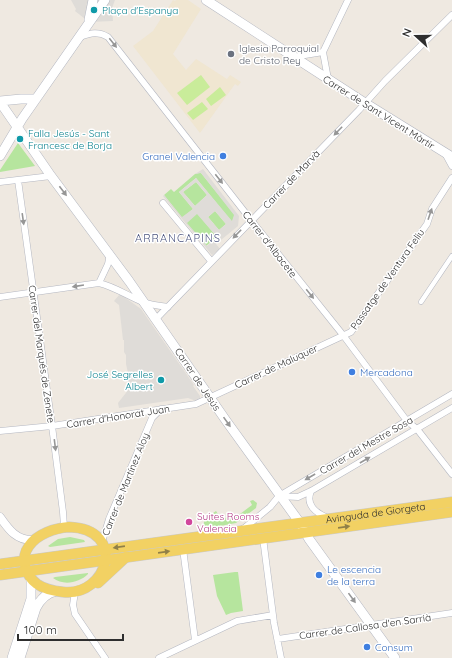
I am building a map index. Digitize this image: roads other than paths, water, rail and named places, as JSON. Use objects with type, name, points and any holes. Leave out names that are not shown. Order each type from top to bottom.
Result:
[{"type":"main road","points":[[89,22],[93,0]]},
{"type":"main road","points":[[0,156],[36,99],[105,0]]},
{"type":"main road","name":"Carrer de Sant Vicent Màrtir","points":[[206,0],[328,80],[449,156]]},
{"type":"main road","name":"Carrer de Jesús","points":[[0,101],[36,99]]},
{"type":"main road","name":"Carrer de Jesús","points":[[0,101],[51,176],[145,303],[395,658]]},
{"type":"main road","name":"Avinguda de Giorgeta","points":[[0,564],[103,546],[241,531],[452,502]]},
{"type":"main road","name":"Avinguda de Giorgeta","points":[[0,575],[29,575],[105,560],[452,512]]},
{"type":"main road","points":[[12,658],[31,599],[29,575],[24,560],[27,550],[34,540],[44,534],[64,527],[75,527],[95,534],[103,546],[105,560],[104,566],[97,578],[80,591]]},
{"type":"main road","points":[[29,575],[43,588],[56,591],[80,591],[101,580],[126,557]]},
{"type":"main road","points":[[20,658],[36,608],[48,594],[56,591]]},
{"type":"street","points":[[328,80],[323,52],[348,0]]},
{"type":"street","name":"Carrer de Marvà","points":[[156,319],[365,103],[384,81],[452,14]]},
{"type":"street","name":"Carrer d'Albacete","points":[[79,37],[94,32],[108,37],[343,336],[407,421],[417,429],[452,474]]},
{"type":"street","points":[[293,57],[323,52]]},
{"type":"street","points":[[449,156],[452,166]]},
{"type":"street","points":[[0,182],[51,176]]},
{"type":"street","name":"Passatge de Ventura Feliu","points":[[343,336],[351,332],[427,224],[432,209],[452,178]]},
{"type":"street","name":"Carrer del Marqués de Zenete","points":[[18,180],[52,426],[64,527]]},
{"type":"street","points":[[163,203],[211,261]]},
{"type":"street","points":[[99,283],[108,264],[110,254]]},
{"type":"street","points":[[421,302],[452,256]]},
{"type":"street","points":[[0,298],[99,283],[110,285],[145,303],[168,307]]},
{"type":"street","name":"Carrer de Maluquer","points":[[210,397],[343,336]]},
{"type":"street","name":"Carrer del Mestre Sosa","points":[[241,531],[270,507],[280,496],[452,394]]},
{"type":"street","name":"Carrer d'Honorat Juan","points":[[0,431],[52,426],[196,404],[210,397]]},
{"type":"street","name":"Carrer de Martínez Aloy","points":[[103,546],[109,519],[152,418],[163,408]]},
{"type":"street","name":"Carrer del Mestre Sosa","points":[[280,496],[298,497],[311,491],[452,408]]},
{"type":"street","points":[[311,491],[309,499],[314,511],[329,518]]},
{"type":"street","points":[[0,517],[14,535],[24,540],[34,540]]},
{"type":"street","points":[[263,538],[273,615],[281,658]]},
{"type":"street","points":[[183,549],[195,640]]},
{"type":"street","points":[[80,591],[73,605],[74,614],[105,658]]},
{"type":"street","name":"Carrer de Callosa d'en Sarrià","points":[[278,639],[371,625],[389,624],[452,613]]},
{"type":"street","points":[[159,658],[237,621],[273,615]]},
{"type":"place","name":"Plaça d'Espanya","points":[[94,10]]},
{"type":"place","name":"Iglesia Parroquial de Cristo Rey","points":[[231,54]]},
{"type":"place","name":"Falla Jesús - Sant Francesc de Borja","points":[[20,139]]},
{"type":"place","name":"Granel Valencia","points":[[223,156]]},
{"type":"place","name":"Mercadona","points":[[352,372]]},
{"type":"place","name":"José Segrelles Albert","points":[[161,380]]},
{"type":"place","name":"Suites Rooms Valencia","points":[[189,522]]},
{"type":"place","name":"Le escencia de la terra","points":[[319,575]]},
{"type":"place","name":"Consum","points":[[367,647]]},
{"type":"district","name":"ARRANCAPINS","points":[[178,238]]}]
